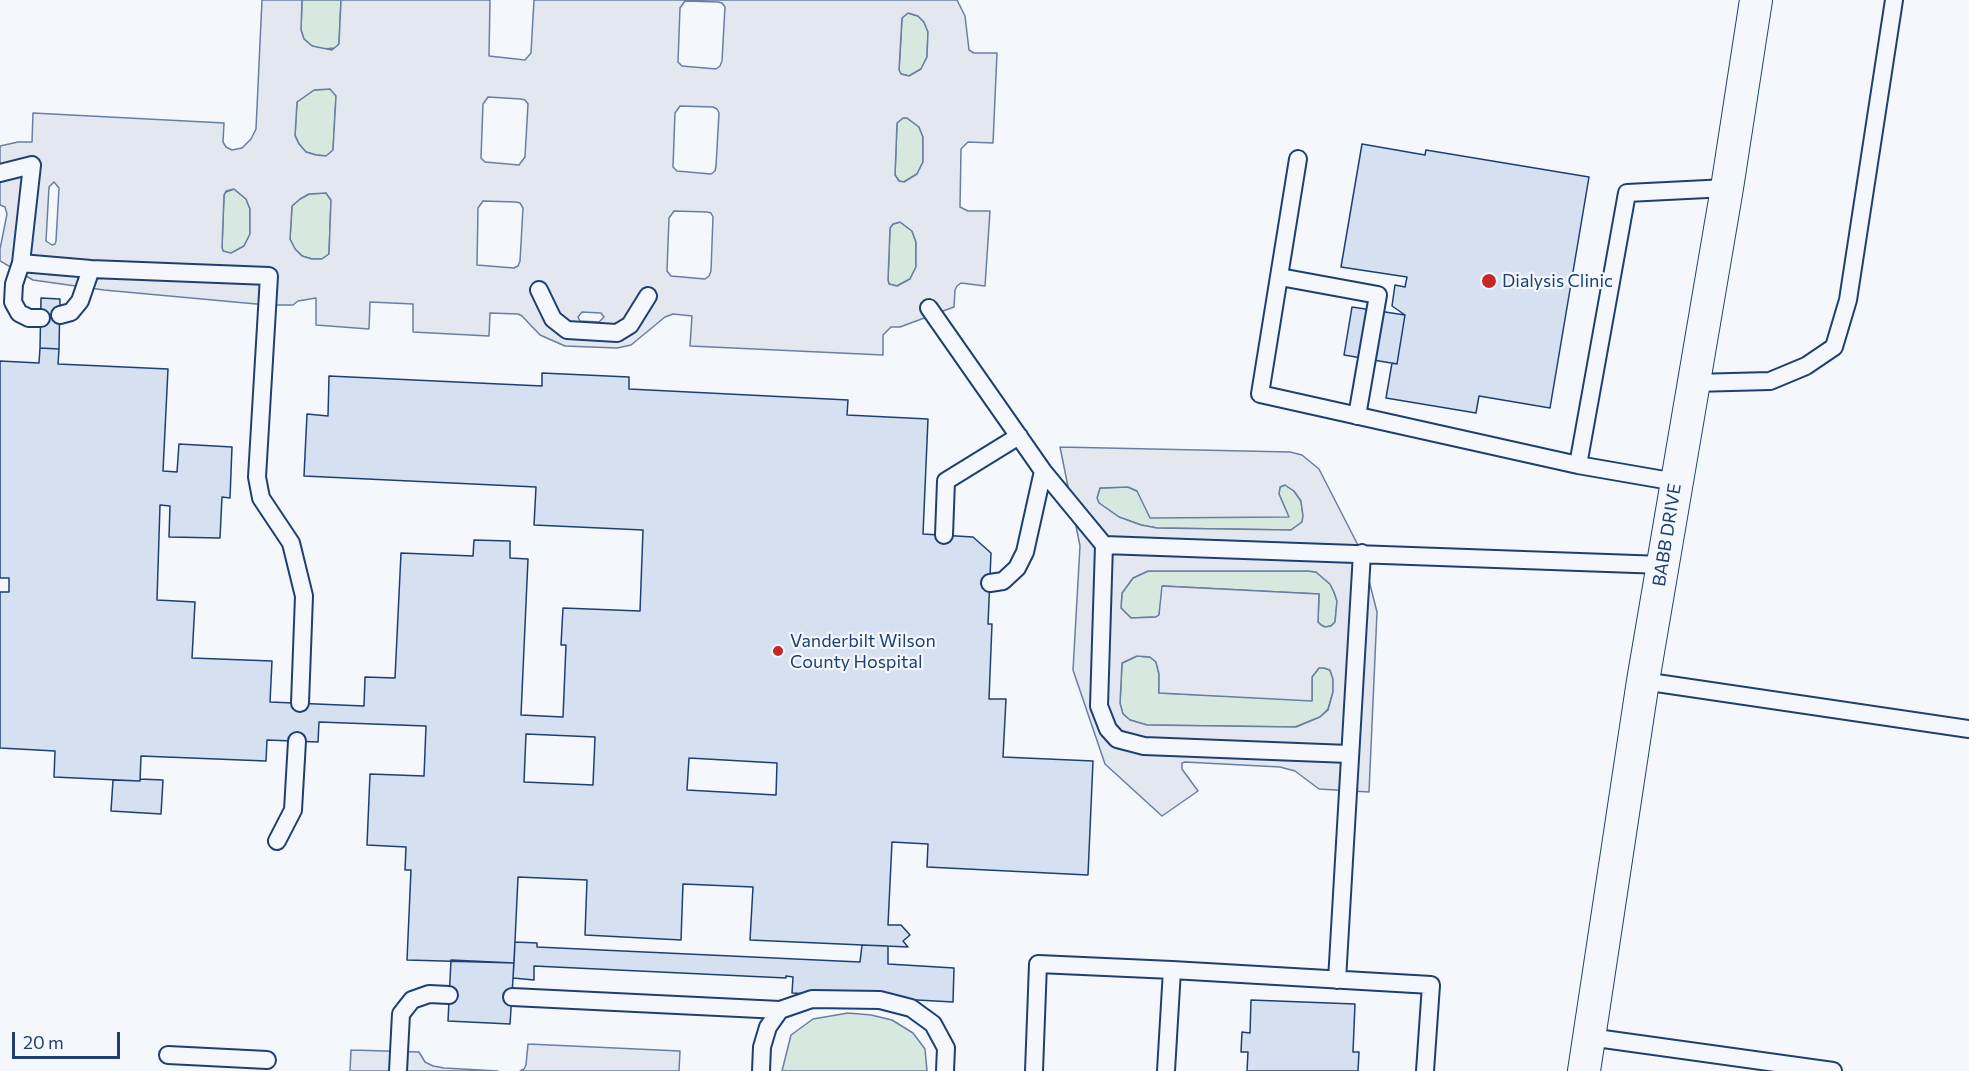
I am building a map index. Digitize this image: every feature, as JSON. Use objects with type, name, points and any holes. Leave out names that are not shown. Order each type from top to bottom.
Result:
[{"type":"street","name":"BABB DRIVE","points":[[1584,1071],[1643,681],[1727,188],[1756,0]]},
{"type":"lane","points":[[1693,383],[1770,381],[1806,366],[1834,347],[1848,300],[1894,0]]},
{"type":"lane","points":[[1298,159],[1260,394],[1578,465],[1676,482]]},
{"type":"lane","points":[[0,173],[32,165],[21,263],[14,284],[13,302],[19,313],[29,318],[41,318]]},
{"type":"lane","points":[[1578,465],[1627,193],[1727,188]]},
{"type":"lane","points":[[21,263],[91,269],[269,276],[256,477],[261,498],[291,543],[304,596],[300,703]]},
{"type":"lane","points":[[60,315],[71,312],[80,301],[91,269]]},
{"type":"lane","points":[[1280,277],[1378,295],[1357,416]]},
{"type":"lane","points":[[539,290],[553,319],[567,330],[617,333],[630,325],[648,296]]},
{"type":"lane","points":[[929,308],[1043,471],[1104,545],[1099,706],[1108,729],[1117,739],[1144,746],[1349,754]]},
{"type":"lane","points":[[944,536],[946,481],[1019,436]]},
{"type":"lane","points":[[990,583],[1003,581],[1017,568],[1025,552],[1043,471]]},
{"type":"lane","points":[[1104,545],[1662,565]]},
{"type":"lane","points":[[1337,980],[1362,553]]},
{"type":"lane","points":[[1643,681],[1969,729]]},
{"type":"lane","points":[[277,841],[293,810],[297,741]]},
{"type":"lane","points":[[1034,1071],[1038,964],[1431,986],[1425,1071]]},
{"type":"lane","points":[[1166,1071],[1172,970]]},
{"type":"lane","points":[[398,1071],[401,1014],[412,1000],[429,994],[449,995]]},
{"type":"lane","points":[[512,997],[780,1010],[812,999],[880,1000],[910,1008],[933,1024],[946,1048],[945,1071]]},
{"type":"lane","points":[[761,1071],[762,1047],[768,1027],[780,1010]]},
{"type":"lane","points":[[1589,1037],[1833,1071]]},
{"type":"lane","points":[[168,1055],[267,1060]]},
{"type":"shaded area","points":[[262,0],[302,0],[301,30],[304,39],[312,46],[332,50],[339,44],[341,0],[490,0],[489,56],[525,60],[531,53],[534,0],[957,0],[965,16],[969,50],[974,53],[997,53],[993,143],[968,142],[961,149],[960,207],[968,211],[990,211],[985,286],[961,283],[955,290],[954,307],[900,327],[891,327],[883,335],[883,355],[690,346],[692,316],[673,314],[665,317],[631,345],[617,348],[565,346],[540,335],[518,314],[490,313],[489,336],[413,332],[413,304],[370,302],[369,329],[316,325],[316,298],[298,301],[293,305],[267,305],[104,290],[33,280],[0,261],[7,214],[5,207],[0,205],[0,146],[32,142],[33,113],[224,123],[223,142],[232,150],[242,148],[251,139],[256,129]],"holes":[[[685,1],[722,3],[725,7],[720,66],[716,69],[682,66],[678,62],[680,8]],[[908,13],[918,16],[924,22],[928,32],[927,57],[921,69],[909,76],[901,74],[899,70],[902,18]],[[330,89],[336,96],[333,150],[326,156],[306,152],[299,144],[295,136],[297,102],[314,90]],[[488,97],[525,100],[528,104],[525,157],[519,165],[485,162],[481,158],[483,104]],[[680,106],[717,109],[719,113],[715,171],[711,174],[677,171],[673,167],[675,113]],[[907,118],[919,127],[923,137],[923,162],[917,174],[904,182],[899,181],[895,175],[897,123]],[[54,182],[59,188],[56,241],[52,245],[46,241],[49,187]],[[234,189],[246,199],[250,209],[250,234],[244,246],[231,253],[223,251],[222,247],[226,191]],[[326,193],[331,200],[329,254],[322,259],[302,256],[295,249],[290,239],[292,206],[309,194]],[[483,201],[516,202],[520,203],[523,208],[520,261],[514,268],[477,265],[478,208]],[[674,211],[711,213],[713,217],[709,276],[705,279],[671,276],[667,271],[669,218]],[[900,222],[912,231],[916,242],[916,267],[910,279],[897,286],[889,284],[890,228],[893,224]],[[582,312],[601,313],[604,317],[599,322],[580,321],[578,317]]]},
{"type":"shaded area","points":[[302,0],[341,0],[339,44],[336,48],[322,49],[312,46],[304,39],[301,30]]},
{"type":"shaded area","points":[[908,13],[918,16],[924,22],[928,32],[927,57],[921,69],[909,76],[899,71],[902,18]]},
{"type":"shaded area","points":[[330,89],[336,96],[333,150],[327,156],[316,155],[306,152],[295,135],[297,102],[314,90]]},
{"type":"shaded area","points":[[907,118],[919,127],[923,137],[923,162],[917,174],[904,182],[899,181],[895,175],[897,123]]},
{"type":"shaded area","points":[[234,189],[246,199],[250,209],[250,234],[244,246],[231,254],[223,251],[222,248],[224,195]]},
{"type":"shaded area","points":[[326,193],[331,200],[329,254],[322,259],[312,259],[302,256],[290,239],[292,206],[309,194]]},
{"type":"shaded area","points":[[900,222],[912,231],[916,242],[916,267],[910,279],[897,286],[889,284],[888,280],[890,228],[893,224]]},
{"type":"shaded area","points":[[1060,447],[1290,452],[1302,455],[1319,469],[1362,553],[1377,612],[1369,792],[1319,789],[1295,771],[1280,767],[1185,762],[1182,763],[1182,769],[1198,791],[1162,816],[1105,764],[1073,670],[1080,546]],"holes":[[[1285,485],[1294,491],[1301,501],[1302,522],[1291,530],[1157,528],[1119,517],[1099,503],[1097,498],[1100,488],[1128,487],[1137,491],[1150,518],[1289,517],[1279,494],[1280,487]],[[1148,571],[1316,572],[1330,584],[1334,592],[1337,601],[1335,622],[1325,627],[1318,622],[1319,594],[1162,586],[1159,615],[1131,618],[1121,608],[1122,593],[1133,578]],[[1137,656],[1150,657],[1156,662],[1159,674],[1159,693],[1312,701],[1312,677],[1319,668],[1330,670],[1333,692],[1328,710],[1320,717],[1296,727],[1147,725],[1130,720],[1123,714],[1120,703],[1122,663]]]},
{"type":"shaded area","points":[[1285,485],[1294,491],[1301,501],[1303,516],[1302,522],[1291,530],[1157,528],[1119,517],[1099,503],[1097,498],[1100,488],[1128,487],[1137,491],[1288,516],[1279,494],[1280,487]]},
{"type":"shaded area","points":[[1148,571],[1316,572],[1330,584],[1334,592],[1337,601],[1335,622],[1325,627],[1318,622],[1319,594],[1163,586],[1159,615],[1131,618],[1121,608],[1122,593],[1133,578]]},
{"type":"shaded area","points":[[1137,656],[1150,657],[1156,662],[1159,674],[1159,693],[1312,700],[1312,677],[1319,668],[1330,670],[1333,692],[1328,709],[1320,717],[1295,727],[1147,725],[1130,720],[1123,714],[1120,704],[1122,663]]},
{"type":"shaded area","points":[[848,1013],[892,1020],[913,1033],[925,1049],[927,1071],[782,1071],[791,1035],[813,1019]]},
{"type":"shaded area","points":[[528,1044],[680,1051],[679,1071],[520,1071],[526,1065]]},
{"type":"shaded area","points":[[351,1050],[419,1052],[425,1062],[433,1066],[498,1071],[350,1071]]},
{"type":"building","name":"Dialysis Clinic","points":[[1362,144],[1425,155],[1426,150],[1589,177],[1550,408],[1479,396],[1476,413],[1386,398],[1392,363],[1397,364],[1405,315],[1392,306],[1395,285],[1405,287],[1407,277],[1341,267]]},
{"type":"building","points":[[41,298],[60,299],[59,349],[40,348]]},
{"type":"building","points":[[1352,307],[1405,315],[1397,364],[1344,355]]},
{"type":"building","name":"Vanderbilt Wilson County Hospital","points":[[40,348],[59,349],[58,364],[168,369],[163,471],[177,472],[179,444],[232,447],[230,498],[222,497],[220,538],[169,537],[170,506],[160,505],[157,600],[195,602],[192,658],[272,661],[270,702],[364,706],[365,677],[395,678],[401,553],[473,556],[474,540],[510,541],[510,558],[528,559],[521,715],[563,717],[566,645],[561,645],[563,608],[640,611],[643,530],[534,525],[536,487],[304,476],[307,414],[328,416],[329,376],[542,386],[542,373],[629,377],[629,389],[848,400],[847,415],[928,419],[923,534],[973,537],[991,553],[988,624],[992,624],[989,699],[1006,699],[1003,757],[1093,761],[1088,875],[927,867],[928,844],[892,842],[888,925],[901,925],[910,935],[903,941],[908,947],[750,940],[753,887],[683,884],[681,940],[585,935],[587,880],[518,877],[514,963],[407,960],[411,870],[405,870],[406,847],[367,845],[370,774],[424,776],[426,726],[319,722],[318,742],[267,740],[266,761],[141,756],[140,781],[54,777],[55,751],[0,748],[0,592],[9,592],[9,578],[0,578],[0,361],[39,363]],"holes":[[[526,734],[595,737],[593,785],[524,782]],[[689,758],[777,763],[776,795],[687,790]]]},
{"type":"building","points":[[140,779],[163,780],[161,814],[111,811],[113,780],[140,781]]},
{"type":"building","points":[[515,942],[537,943],[537,947],[860,962],[862,945],[888,946],[888,964],[954,968],[953,1002],[792,993],[793,977],[786,976],[786,978],[534,966],[534,980],[513,978]]},
{"type":"building","points":[[451,960],[514,963],[510,1024],[448,1021]]},
{"type":"building","points":[[1251,1000],[1355,1004],[1353,1052],[1359,1052],[1358,1071],[1247,1071],[1248,1052],[1241,1052],[1242,1032],[1250,1033]]},
{"type":"place","name":"Dialysis Clinic","points":[[1489,281]]},
{"type":"place","name":"Vanderbilt Wilson County Hospital","points":[[778,651]]}]
